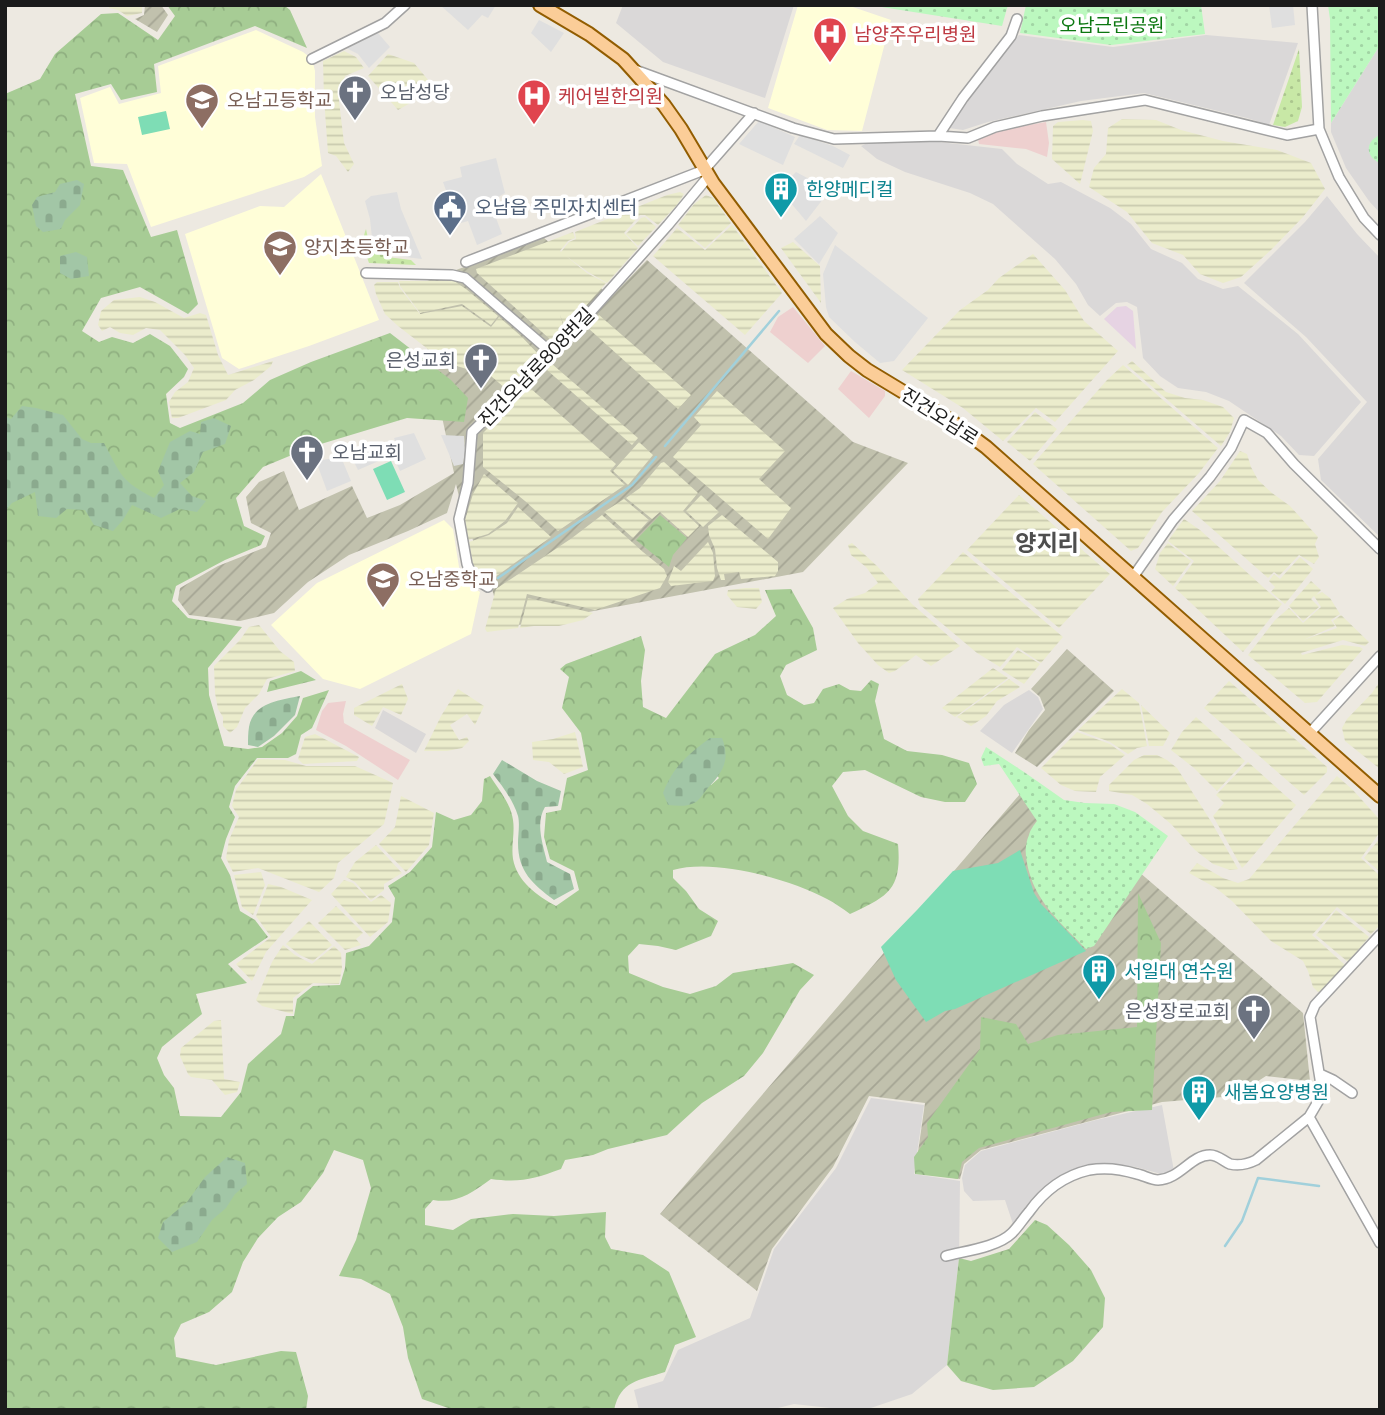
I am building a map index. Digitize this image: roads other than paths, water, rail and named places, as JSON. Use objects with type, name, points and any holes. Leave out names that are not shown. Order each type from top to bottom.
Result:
[{"type":"main road","name":"진건오남로","points":[[540,5],[589,34],[634,70],[670,113],[706,174],[806,310],[841,349],[867,370],[948,419],[986,447],[1380,796]]},
{"type":"street","points":[[312,59],[385,23],[405,5]]},
{"type":"street","points":[[1312,5],[1319,130],[1339,177],[1364,218],[1380,235]]},
{"type":"street","points":[[938,136],[1011,36],[1017,19]]},
{"type":"street","points":[[634,70],[793,128],[834,139],[938,136],[968,138],[995,127],[1042,116],[1144,100],[1287,135],[1319,130]]},
{"type":"street","name":"진건오남로808번길","points":[[488,587],[473,578],[467,564],[459,519],[468,483],[472,432],[553,354],[668,225],[754,113]]},
{"type":"street","points":[[466,262],[706,174]]},
{"type":"street","points":[[366,273],[452,275],[465,278],[553,354]]},
{"type":"street","points":[[1133,577],[1173,520],[1224,458],[1244,421],[1267,433],[1294,464],[1380,549]]},
{"type":"street","points":[[1309,734],[1380,656]]},
{"type":"street","points":[[947,1256],[999,1242],[1012,1234],[1038,1200],[1059,1182],[1089,1170],[1111,1167],[1156,1180],[1176,1175],[1200,1157],[1208,1155],[1230,1164],[1247,1164],[1256,1160],[1309,1117],[1319,1100],[1320,1074],[1310,1017],[1315,1005],[1380,935]]},
{"type":"street","points":[[1320,1074],[1352,1093]]},
{"type":"street","points":[[1309,1117],[1380,1242]]},
{"type":"waterway","points":[[665,446],[779,311]]},
{"type":"waterway","points":[[498,578],[632,485],[656,457]]},
{"type":"waterway","points":[[1225,1246],[1242,1221],[1258,1178],[1319,1186]]},
{"type":"place","name":"남양주우리병원","points":[[830,64]]},
{"type":"place","name":"오남성당","points":[[355,122]]},
{"type":"place","name":"케어빌한의원","points":[[534,126]]},
{"type":"place","name":"오남고등학교","points":[[202,130]]},
{"type":"place","name":"한양메디컬","points":[[781,219]]},
{"type":"place","name":"오남읍 주민자치센터","points":[[450,237]]},
{"type":"place","name":"양지초등학교","points":[[280,277]]},
{"type":"place","name":"은성교회","points":[[481,390]]},
{"type":"place","name":"오남교회","points":[[307,482]]},
{"type":"place","name":"오남중학교","points":[[383,609]]},
{"type":"place","name":"서일대 연수원","points":[[1099,1001]]},
{"type":"place","name":"은성장로교회","points":[[1254,1041]]},
{"type":"place","name":"새봄요양병원","points":[[1199,1122]]},
{"type":"district","name":"양지리","points":[[1047,542]]},
{"type":"park label","name":"오남근린공원","points":[[1112,25]]}]
